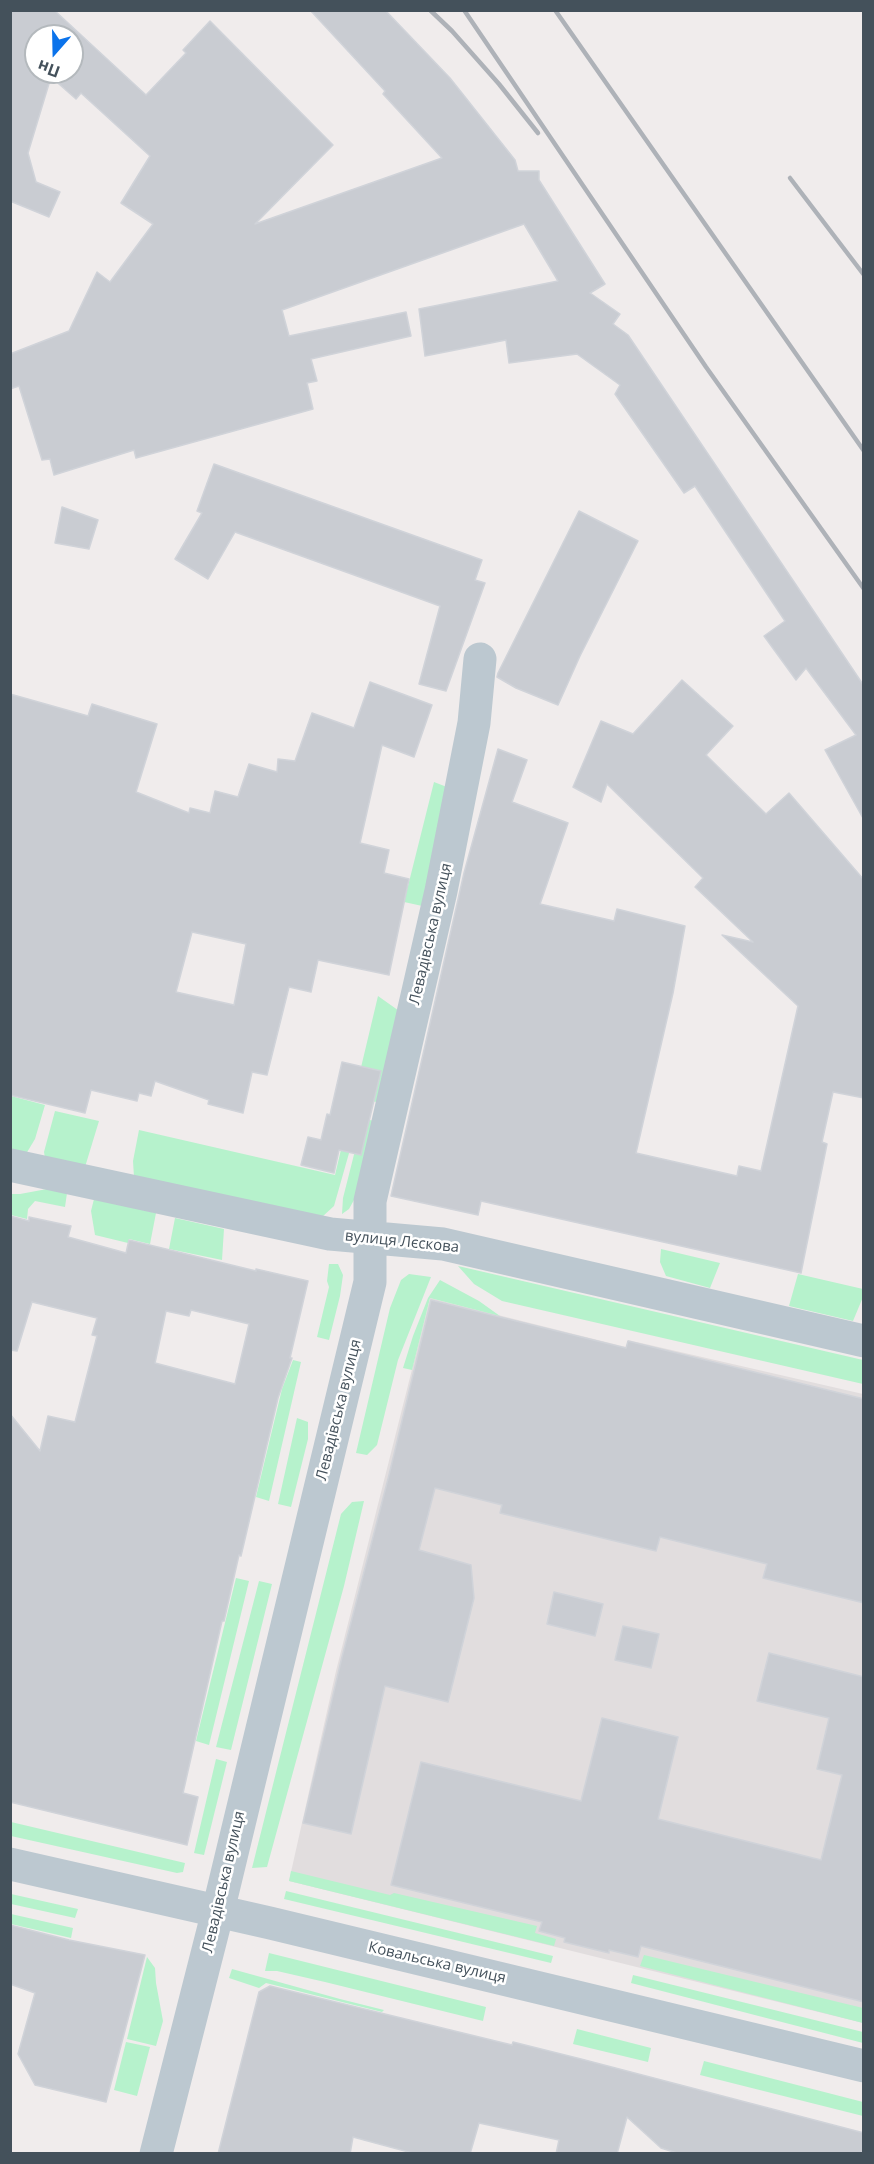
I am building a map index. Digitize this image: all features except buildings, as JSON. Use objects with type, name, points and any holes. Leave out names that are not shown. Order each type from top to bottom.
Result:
[{"type":"street","name":"Левадівська вулиця","points":[[156,2154],[218,1911],[370,1282],[370,1201],[441,891],[474,723],[480,659]]},
{"type":"street","name":"вулиця Лєскова","points":[[10,1165],[320,1232],[443,1244],[864,1341]]},
{"type":"street","name":"Ковальська вулиця","points":[[10,1864],[218,1911],[864,2066]]},
{"type":"shaded area","points":[[430,1298],[626,1347],[628,1340],[863,1394],[863,2023],[289,1881],[336,1671]]},
{"type":"green space","points":[[434,782],[452,789],[427,907],[404,902]]},
{"type":"green space","points":[[378,996],[402,1013],[381,1102],[353,1101]]},
{"type":"green space","points":[[11,1096],[45,1105],[35,1139],[26,1154],[11,1150]]},
{"type":"green space","points":[[55,1111],[99,1121],[85,1167],[45,1158],[44,1152]]},
{"type":"green space","points":[[363,1119],[376,1121],[360,1189],[349,1209],[342,1214],[343,1198]]},
{"type":"green space","points":[[348,1120],[357,1125],[334,1206],[322,1217],[134,1177],[133,1161],[139,1130],[335,1175]]},
{"type":"green space","points":[[47,1189],[67,1193],[65,1207],[35,1201],[28,1209],[27,1219],[11,1215],[11,1194]]},
{"type":"green space","points":[[94,1199],[156,1213],[150,1244],[129,1239],[128,1243],[95,1235],[91,1211]]},
{"type":"green space","points":[[175,1218],[224,1229],[222,1260],[169,1249]]},
{"type":"green space","points":[[661,1249],[720,1263],[710,1288],[666,1276],[660,1262]]},
{"type":"green space","points":[[329,1264],[338,1264],[343,1275],[329,1340],[317,1337],[329,1287],[327,1281]]},
{"type":"green space","points":[[458,1266],[863,1360],[863,1384],[502,1301],[474,1284]]},
{"type":"green space","points":[[409,1274],[431,1277],[398,1360],[377,1445],[367,1455],[356,1453],[390,1308],[401,1280]]},
{"type":"green space","points":[[798,1274],[863,1289],[863,1297],[853,1321],[789,1306]]},
{"type":"green space","points":[[440,1280],[479,1301],[500,1316],[430,1298],[412,1370],[403,1368],[428,1298]]},
{"type":"green space","points":[[293,1360],[301,1362],[269,1501],[256,1497],[282,1389]]},
{"type":"green space","points":[[297,1418],[308,1422],[308,1439],[291,1507],[278,1504]]},
{"type":"green space","points":[[364,1501],[344,1586],[267,1867],[252,1868],[341,1514],[352,1502]]},
{"type":"green space","points":[[236,1578],[249,1581],[209,1745],[196,1741]]},
{"type":"green space","points":[[259,1581],[272,1584],[231,1750],[216,1747]]},
{"type":"green space","points":[[216,1759],[227,1762],[204,1855],[194,1853]]},
{"type":"green space","points":[[11,1822],[185,1863],[183,1872],[177,1873],[11,1836]]},
{"type":"green space","points":[[291,1871],[390,1895],[394,1893],[537,1926],[535,1933],[556,1939],[554,1946],[289,1881]]},
{"type":"green space","points":[[286,1891],[553,1956],[551,1963],[284,1899]]},
{"type":"green space","points":[[11,1894],[78,1909],[75,1918],[11,1904]]},
{"type":"green space","points":[[11,1914],[73,1928],[71,1938],[11,1924]]},
{"type":"green space","points":[[269,1953],[486,2007],[483,2021],[325,1982],[277,1971],[265,1971]]},
{"type":"green space","points":[[644,1955],[863,2008],[863,2023],[640,1966]]},
{"type":"green space","points":[[147,1957],[155,1968],[163,2021],[156,2046],[127,2039]]},
{"type":"green space","points":[[232,1969],[384,2010],[382,2012],[266,1983],[259,1988],[229,1978]]},
{"type":"green space","points":[[633,1975],[863,2032],[863,2043],[631,1983]]},
{"type":"green space","points":[[577,2029],[651,2048],[648,2062],[573,2044]]},
{"type":"green space","points":[[126,2042],[150,2047],[137,2096],[114,2090]]},
{"type":"green space","points":[[704,2061],[863,2102],[863,2116],[700,2075]]},
{"type":"railway","points":[[430,10],[499,84],[538,133]]},
{"type":"railway","points":[[464,10],[706,367],[864,589]]},
{"type":"railway","points":[[555,10],[864,451]]},
{"type":"railway","points":[[790,178],[864,275]]}]
